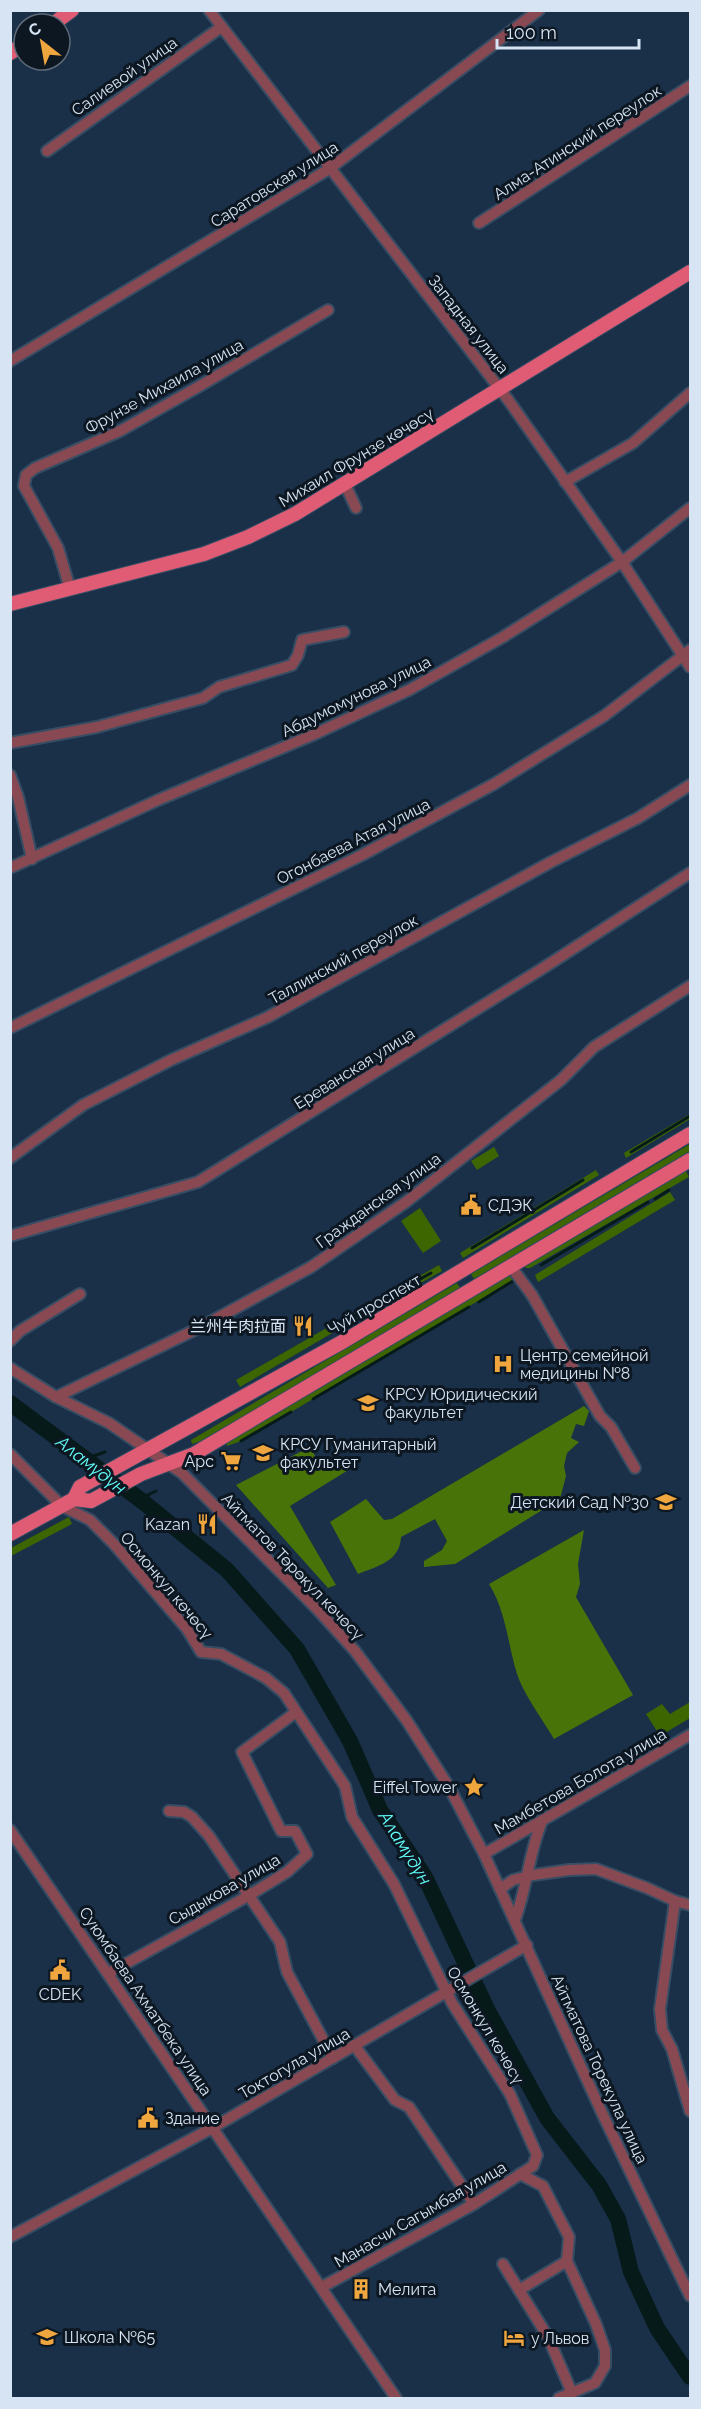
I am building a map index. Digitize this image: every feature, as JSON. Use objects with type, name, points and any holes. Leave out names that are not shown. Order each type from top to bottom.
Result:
[{"type":"main road","name":"Михаил Фрунзе көчөсү","points":[[10,604],[204,554],[248,537],[295,514],[690,272]]},
{"type":"main road","name":"Чуй проспект","points":[[10,1534],[126,1462],[354,1335],[690,1134]]},
{"type":"main road","points":[[72,1497],[91,1501],[141,1474],[194,1454],[512,1268],[690,1160]]},
{"type":"street","name":"Западная улица","points":[[209,10],[220,28],[500,389],[688,653],[690,666]]},
{"type":"street","name":"Саратовская улица","points":[[10,361],[329,169],[539,10]]},
{"type":"street","name":"Салиевой улица","points":[[47,151],[220,28]]},
{"type":"street","name":"Алма-Атинский переулок","points":[[479,223],[690,86]]},
{"type":"street","name":"Фрунзе Михаила улица","points":[[70,589],[58,548],[24,486],[26,475],[35,468],[120,431],[328,310]]},
{"type":"street","points":[[565,482],[633,443],[690,393]]},
{"type":"street","points":[[345,484],[356,508]]},
{"type":"street","name":"Абдумомунова улица","points":[[10,868],[158,800],[315,734],[409,690],[503,637],[622,562],[690,508]]},
{"type":"street","points":[[10,743],[97,727],[203,698],[219,687],[292,665],[298,655],[302,640],[344,632]]},
{"type":"street","name":"Огонбаева Атая улица","points":[[10,1028],[362,855],[494,784],[604,716],[688,653]]},
{"type":"street","points":[[10,775],[18,797],[32,859]]},
{"type":"street","name":"Таллинский переулок","points":[[10,1158],[83,1105],[171,1060],[268,1017],[551,862],[638,819],[690,785]]},
{"type":"street","name":"Ереванская улица","points":[[10,1236],[198,1182],[540,970],[690,873]]},
{"type":"street","name":"Гражданская улица","points":[[56,1397],[201,1327],[311,1267],[431,1182],[561,1080],[594,1047],[690,986]]},
{"type":"street","points":[[512,1268],[532,1295],[600,1416],[611,1427],[635,1468]]},
{"type":"street","points":[[10,1341],[21,1330],[80,1294]]},
{"type":"street","name":"Айтматов Төрөкул көчөсү","points":[[10,1368],[56,1397],[109,1423],[182,1473],[317,1609],[355,1651],[407,1721],[444,1778],[484,1854]]},
{"type":"street","name":"Осмонкул көчөсү","points":[[10,1455],[72,1497],[187,1629],[201,1652],[221,1654],[266,1678],[284,1692],[345,1786],[352,1817],[394,1884],[448,1991],[510,2094],[537,2155],[533,2166]]},
{"type":"street","name":"Сыдыкова улица","points":[[109,1973],[248,1896],[287,1872],[307,1854],[295,1831],[281,1831],[242,1752],[296,1712]]},
{"type":"street","name":"Мамбетова Болота улица","points":[[484,1854],[690,1735]]},
{"type":"street","points":[[169,1811],[184,1812],[192,1817],[208,1836],[280,1942],[287,1972],[333,2058]]},
{"type":"street","points":[[515,1920],[522,1901],[534,1840],[542,1821]]},
{"type":"street","name":"Суюмбаева Ахматбека улица","points":[[10,1830],[396,2398]]},
{"type":"street","name":"Айтматова Торекула улица","points":[[484,1854],[603,2115],[690,2296]]},
{"type":"street","points":[[500,1889],[513,1880],[525,1877],[569,1870],[596,1869],[690,1905]]},
{"type":"street","points":[[675,1901],[660,2009],[662,2030],[672,2049],[690,2111]]},
{"type":"street","name":"Токтогула улица","points":[[10,2237],[214,2127],[527,1945]]},
{"type":"street","points":[[354,2045],[395,2100],[409,2107],[474,2204]]},
{"type":"street","name":"Манасчи Сагымбая улица","points":[[322,2287],[474,2204],[533,2166]]},
{"type":"street","points":[[520,2174],[543,2186],[569,2237],[567,2260],[596,2324],[604,2350],[605,2366],[595,2383],[559,2398]]},
{"type":"street","points":[[519,2290],[567,2260]]},
{"type":"street","points":[[503,2264],[548,2337],[572,2393]]},
{"type":"green space","points":[[690,1114],[690,1119],[626,1158],[624,1153]]},
{"type":"green space","points":[[690,1144],[690,1151],[474,1279],[471,1274]]},
{"type":"green space","points":[[494,1147],[499,1156],[477,1170],[471,1161]]},
{"type":"green space","points":[[596,1170],[599,1175],[463,1258],[460,1253]]},
{"type":"green space","points":[[686,1171],[689,1177],[530,1268],[526,1268],[523,1264]]},
{"type":"green space","points":[[670,1192],[675,1200],[538,1282],[535,1275]]},
{"type":"green space","points":[[420,1208],[441,1241],[423,1253],[401,1221]]},
{"type":"green space","points":[[439,1265],[442,1271],[350,1323],[344,1319]]},
{"type":"green space","points":[[510,1274],[515,1279],[244,1440],[227,1446],[226,1442]]},
{"type":"green space","points":[[457,1283],[460,1288],[210,1438],[192,1444],[191,1440]]},
{"type":"green space","points":[[330,1326],[334,1332],[240,1387],[236,1380]]},
{"type":"green space","points":[[584,1406],[589,1411],[584,1426],[576,1424],[571,1438],[579,1442],[567,1453],[564,1466],[566,1476],[560,1499],[455,1564],[424,1567],[424,1561],[442,1550],[447,1541],[435,1519],[401,1537],[397,1552],[387,1562],[358,1574],[330,1522],[366,1499],[384,1520],[392,1519]]},
{"type":"green space","points":[[310,1447],[322,1468],[343,1456],[350,1469],[290,1506],[336,1585],[328,1588],[236,1485]]},
{"type":"green space","points":[[69,1517],[72,1524],[11,1556],[11,1548]]},
{"type":"green space","points":[[584,1530],[578,1564],[580,1584],[576,1597],[633,1695],[554,1739],[520,1682],[503,1617],[489,1584]]},
{"type":"green space","points":[[690,1702],[690,1718],[660,1736],[646,1714],[662,1704],[670,1714]]},
{"type":"waterway","points":[[631,1152],[690,1116]]},
{"type":"waterway","points":[[472,1248],[583,1180]]},
{"type":"waterway","points":[[655,1199],[669,1190]]},
{"type":"waterway","points":[[541,1265],[648,1202]]},
{"type":"waterway","points":[[349,1319],[431,1273]]},
{"type":"waterway","points":[[479,1302],[513,1281]]},
{"type":"waterway","points":[[313,1399],[469,1307]]},
{"type":"waterway","name":"Аламүдүн","points":[[10,1403],[142,1501],[227,1570],[297,1649],[350,1741],[380,1810],[425,1877],[487,2009],[547,2118],[599,2185],[618,2219],[631,2272],[657,2328],[690,2377]]},
{"type":"waterway","points":[[241,1441],[291,1412]]},
{"type":"waterway","points":[[85,1459],[105,1452]]},
{"type":"waterway","points":[[140,1499],[156,1491]]},
{"type":"place","name":"СДЭК","points":[[471,1205]]},
{"type":"place","name":"兰州牛肉拉面","points":[[303,1326]]},
{"type":"place","name":"Центр семейной медицины №8","points":[[503,1364]]},
{"type":"place","name":"КРСУ Юридический факультет","points":[[368,1403]]},
{"type":"place","name":"КРСУ Гуманитарный факультет","points":[[263,1453]]},
{"type":"place","name":"Арс","points":[[231,1461]]},
{"type":"place","name":"Детский Сад №30","points":[[666,1502]]},
{"type":"place","name":"Kazan","points":[[207,1524]]},
{"type":"place","name":"Eiffel Tower","points":[[474,1787]]},
{"type":"place","name":"CDEK","points":[[60,1970]]},
{"type":"place","name":"Здание","points":[[148,2118]]},
{"type":"place","name":"Мелита","points":[[361,2289]]},
{"type":"place","name":"Школа №65","points":[[47,2337]]},
{"type":"place","name":"у Львов","points":[[514,2338]]}]
